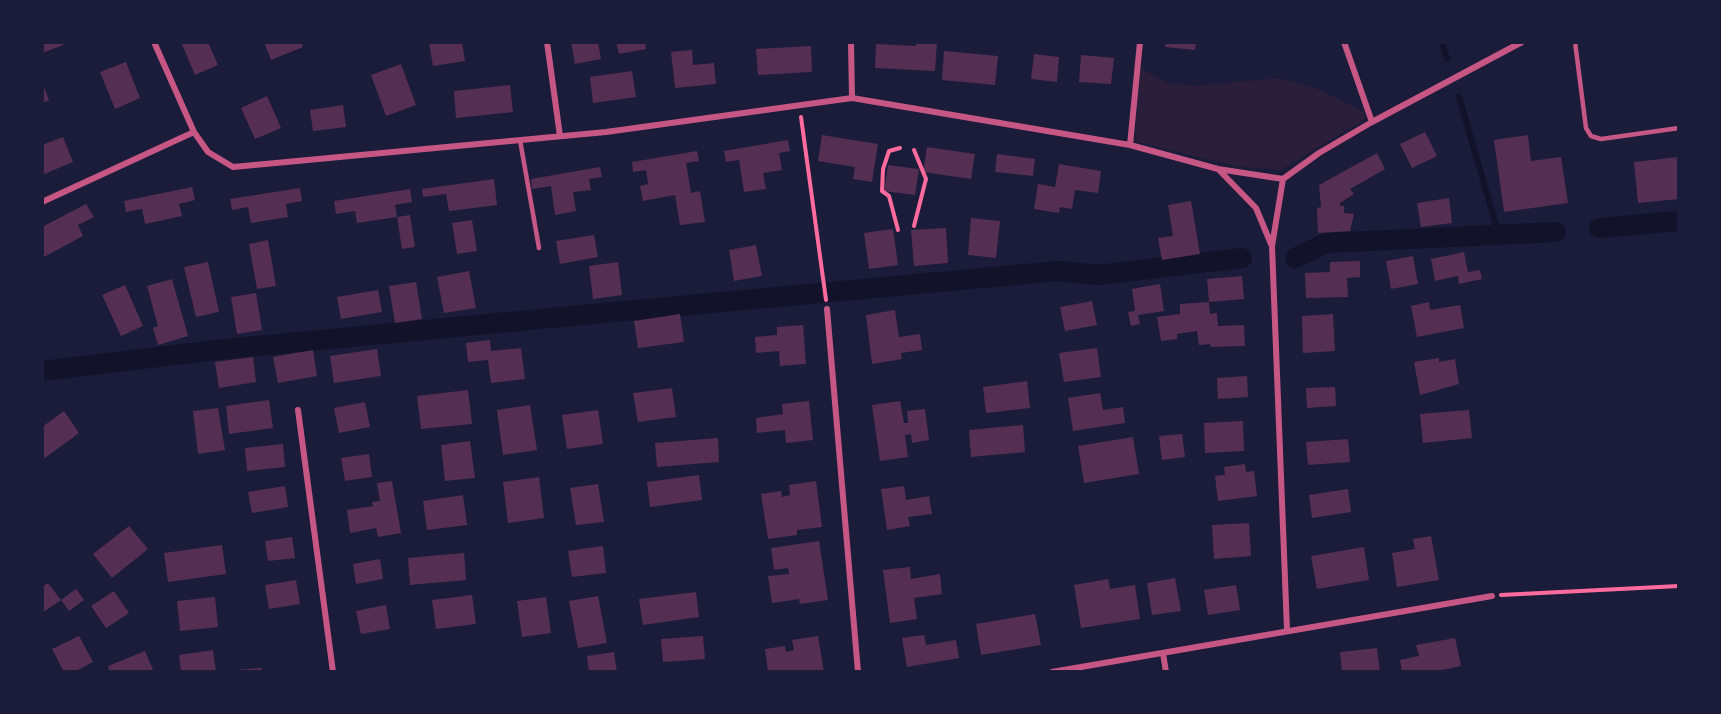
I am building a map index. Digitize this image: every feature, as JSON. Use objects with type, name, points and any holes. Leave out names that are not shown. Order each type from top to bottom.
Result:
[{"type":"street","points":[[154,42],[194,132],[208,152],[233,166],[606,132],[852,98],[1130,145],[1218,170],[1284,180]]},
{"type":"street","points":[[547,42],[560,136]]},
{"type":"street","points":[[851,42],[852,98]]},
{"type":"street","points":[[1130,145],[1140,42]]},
{"type":"street","points":[[1344,42],[1372,122]]},
{"type":"street","points":[[1287,630],[1272,246],[1284,180],[1319,153],[1372,122],[1522,42]]},
{"type":"street","points":[[42,202],[194,132]]},
{"type":"street","points":[[1218,170],[1256,208],[1272,246]]},
{"type":"street","points":[[827,309],[858,672]]},
{"type":"street","points":[[298,410],[333,672]]},
{"type":"street","points":[[1052,672],[1492,596]]},
{"type":"street","points":[[1163,653],[1166,672]]},
{"type":"lane","points":[[1575,42],[1586,128],[1591,136],[1600,139],[1679,128]]},
{"type":"lane","points":[[520,140],[539,248]]},
{"type":"path","points":[[796,104],[801,116],[825,277],[827,309]]},
{"type":"path","points":[[898,230],[889,196],[882,191],[883,169],[889,151],[900,148]]},
{"type":"path","points":[[914,150],[926,179],[914,226]]},
{"type":"path","points":[[1492,596],[1679,586]]},
{"type":"shaded area","points":[[1141,69],[1168,83],[1196,86],[1279,78],[1315,88],[1363,111],[1366,119],[1280,170],[1236,166],[1134,141]]},
{"type":"building","points":[[42,42],[71,42],[42,53]]},
{"type":"building","points":[[181,42],[208,42],[218,65],[195,75]]},
{"type":"building","points":[[264,42],[301,42],[303,47],[271,60]]},
{"type":"building","points":[[462,42],[465,61],[433,66],[429,43]]},
{"type":"building","points":[[571,42],[598,42],[601,59],[575,64]]},
{"type":"building","points":[[616,42],[645,42],[646,49],[619,54]]},
{"type":"building","points":[[916,42],[937,42],[935,71],[875,68],[876,44],[916,46]]},
{"type":"building","points":[[1166,42],[1196,42],[1195,50],[1165,47]]},
{"type":"building","points":[[811,46],[812,72],[758,75],[756,49]]},
{"type":"building","points":[[692,50],[693,65],[714,63],[716,84],[675,88],[671,52]]},
{"type":"building","points":[[944,51],[998,56],[995,85],[942,80]]},
{"type":"building","points":[[1034,54],[1059,57],[1057,82],[1031,79]]},
{"type":"building","points":[[1081,55],[1114,58],[1111,84],[1079,82]]},
{"type":"building","points":[[126,62],[140,98],[115,109],[100,72]]},
{"type":"building","points":[[401,64],[416,105],[386,116],[371,75]]},
{"type":"building","points":[[632,71],[636,97],[593,103],[590,77]]},
{"type":"building","points":[[42,82],[49,100],[42,103]]},
{"type":"building","points":[[510,85],[513,112],[456,118],[454,91]]},
{"type":"building","points":[[267,96],[281,128],[255,139],[241,108]]},
{"type":"building","points":[[343,105],[346,127],[313,131],[310,110]]},
{"type":"building","points":[[1425,132],[1437,156],[1412,168],[1400,144]]},
{"type":"building","points":[[822,135],[878,144],[872,182],[853,179],[855,167],[818,161]]},
{"type":"building","points":[[1528,135],[1531,161],[1561,157],[1568,203],[1504,212],[1494,140]]},
{"type":"building","points":[[63,137],[73,162],[42,175],[42,145]]},
{"type":"building","points":[[788,140],[790,151],[779,153],[782,170],[763,173],[766,189],[744,192],[739,160],[726,162],[724,151]]},
{"type":"building","points":[[927,147],[975,154],[971,179],[923,172]]},
{"type":"building","points":[[697,151],[699,161],[686,163],[691,193],[700,191],[705,222],[680,225],[675,195],[643,201],[640,186],[648,184],[646,170],[633,172],[632,162]]},
{"type":"building","points":[[1377,153],[1385,169],[1350,189],[1354,194],[1340,203],[1340,206],[1344,206],[1344,213],[1354,214],[1350,231],[1318,233],[1317,208],[1321,207],[1319,185]]},
{"type":"building","points":[[997,154],[1035,159],[1033,176],[995,172]]},
{"type":"building","points":[[1679,157],[1679,199],[1638,203],[1634,162]]},
{"type":"building","points":[[1059,164],[1101,171],[1098,193],[1075,190],[1072,209],[1060,207],[1059,213],[1034,209],[1038,184],[1055,187]]},
{"type":"building","points":[[888,165],[919,169],[915,195],[884,191]]},
{"type":"building","points":[[600,167],[602,177],[589,179],[591,190],[573,192],[576,211],[555,215],[551,186],[532,189],[531,179]]},
{"type":"building","points":[[494,179],[497,205],[449,211],[446,194],[423,197],[422,189]]},
{"type":"building","points":[[192,187],[195,200],[179,204],[182,216],[145,224],[142,209],[126,212],[124,201]]},
{"type":"building","points":[[300,188],[302,201],[286,204],[288,217],[251,223],[248,207],[232,210],[230,199]]},
{"type":"building","points":[[410,189],[412,202],[395,205],[397,217],[357,223],[355,211],[336,214],[334,201]]},
{"type":"building","points":[[1449,198],[1452,223],[1421,227],[1417,203]]},
{"type":"building","points":[[1191,201],[1200,254],[1162,260],[1158,238],[1173,236],[1168,205]]},
{"type":"building","points":[[86,204],[94,217],[78,225],[83,236],[42,258],[42,227]]},
{"type":"building","points":[[410,215],[415,247],[402,249],[397,217]]},
{"type":"building","points":[[971,218],[1000,221],[996,258],[968,255]]},
{"type":"building","points":[[472,220],[477,251],[457,254],[452,223]]},
{"type":"building","points":[[946,228],[948,263],[914,266],[911,230]]},
{"type":"building","points":[[893,229],[898,265],[869,269],[864,233]]},
{"type":"building","points":[[594,235],[598,257],[560,264],[556,241]]},
{"type":"building","points":[[268,240],[276,286],[257,289],[249,244]]},
{"type":"building","points":[[756,245],[762,276],[734,281],[729,250]]},
{"type":"building","points":[[1464,252],[1468,272],[1480,270],[1482,279],[1459,284],[1458,276],[1435,281],[1431,259]]},
{"type":"building","points":[[1413,256],[1418,284],[1391,289],[1386,261]]},
{"type":"building","points":[[1360,261],[1360,277],[1347,278],[1348,297],[1306,298],[1305,273],[1330,272],[1330,262]]},
{"type":"building","points":[[208,262],[219,312],[196,317],[184,267]]},
{"type":"building","points":[[618,262],[622,295],[593,299],[589,266]]},
{"type":"building","points":[[469,271],[476,308],[444,313],[437,277]]},
{"type":"building","points":[[1242,276],[1244,299],[1209,302],[1207,279]]},
{"type":"building","points":[[172,279],[188,336],[158,345],[153,328],[158,326],[147,286]]},
{"type":"building","points":[[416,282],[422,319],[395,323],[389,286]]},
{"type":"building","points":[[1160,284],[1164,311],[1138,315],[1140,324],[1131,326],[1128,312],[1135,311],[1132,289]]},
{"type":"building","points":[[125,285],[143,326],[121,336],[102,295]]},
{"type":"building","points":[[378,290],[382,312],[341,319],[337,297]]},
{"type":"building","points":[[256,293],[262,330],[237,334],[231,297]]},
{"type":"building","points":[[1092,301],[1097,325],[1065,331],[1060,307]]},
{"type":"building","points":[[1209,302],[1210,314],[1217,313],[1218,326],[1244,325],[1245,346],[1199,345],[1197,331],[1177,334],[1177,339],[1161,341],[1157,317],[1180,314],[1180,304]]},
{"type":"building","points":[[1429,302],[1430,310],[1460,305],[1464,328],[1417,337],[1411,306]]},
{"type":"building","points":[[895,310],[899,337],[920,334],[922,350],[901,353],[902,359],[872,364],[866,315]]},
{"type":"building","points":[[680,314],[684,342],[638,348],[634,321]]},
{"type":"building","points":[[1333,314],[1335,351],[1303,353],[1302,316]]},
{"type":"building","points":[[803,325],[806,364],[780,366],[779,351],[756,353],[755,337],[777,335],[777,327]]},
{"type":"building","points":[[490,340],[491,351],[521,348],[525,379],[491,383],[488,360],[468,362],[466,343]]},
{"type":"building","points":[[1097,348],[1101,377],[1064,382],[1059,353]]},
{"type":"building","points":[[377,349],[381,376],[334,383],[330,356]]},
{"type":"building","points":[[313,350],[317,376],[278,383],[273,357]]},
{"type":"building","points":[[253,357],[256,382],[219,388],[215,362]]},
{"type":"building","points":[[1439,358],[1439,362],[1455,359],[1459,384],[1420,395],[1414,362]]},
{"type":"building","points":[[1247,376],[1248,397],[1218,399],[1217,378]]},
{"type":"building","points":[[1027,381],[1030,408],[986,413],[983,387]]},
{"type":"building","points":[[1335,387],[1336,406],[1307,408],[1306,388]]},
{"type":"building","points":[[672,388],[676,417],[638,422],[633,393]]},
{"type":"building","points":[[468,390],[472,424],[421,429],[417,396]]},
{"type":"building","points":[[1100,393],[1103,410],[1123,407],[1125,423],[1073,431],[1068,398]]},
{"type":"building","points":[[269,400],[273,428],[229,434],[226,406]]},
{"type":"building","points":[[809,401],[813,440],[786,443],[785,430],[757,433],[756,418],[783,414],[782,404]]},
{"type":"building","points":[[900,401],[904,423],[908,423],[907,411],[925,409],[929,440],[912,443],[911,434],[905,435],[908,457],[880,461],[872,405]]},
{"type":"building","points":[[365,402],[370,427],[339,433],[334,408]]},
{"type":"building","points":[[530,405],[537,450],[503,455],[497,410]]},
{"type":"building","points":[[218,408],[225,450],[198,454],[193,411]]},
{"type":"building","points":[[598,410],[603,444],[567,449],[562,415]]},
{"type":"building","points":[[1469,410],[1472,438],[1423,443],[1420,414]]},
{"type":"building","points":[[64,411],[79,433],[45,458],[42,454],[42,427]]},
{"type":"building","points":[[1243,421],[1244,451],[1205,453],[1204,423]]},
{"type":"building","points":[[1023,425],[1025,452],[971,457],[969,430]]},
{"type":"building","points":[[1182,434],[1185,457],[1162,460],[1159,436]]},
{"type":"building","points":[[1133,437],[1139,474],[1084,483],[1078,446]]},
{"type":"building","points":[[718,438],[719,462],[657,467],[655,443]]},
{"type":"building","points":[[1348,439],[1350,462],[1308,465],[1306,442]]},
{"type":"building","points":[[470,441],[475,478],[445,481],[441,445]]},
{"type":"building","points":[[283,444],[285,467],[247,471],[245,448]]},
{"type":"building","points":[[369,454],[372,477],[345,481],[341,458]]},
{"type":"building","points":[[1245,464],[1246,472],[1254,471],[1257,496],[1218,501],[1215,476],[1225,475],[1224,467]]},
{"type":"building","points":[[699,475],[702,500],[650,507],[647,482]]},
{"type":"building","points":[[539,477],[544,518],[508,523],[503,482]]},
{"type":"building","points":[[392,481],[401,533],[378,537],[376,528],[350,533],[347,510],[373,506],[372,502],[380,501],[377,483]]},
{"type":"building","points":[[816,481],[822,527],[797,530],[797,535],[768,539],[761,494],[781,491],[782,497],[790,495],[789,485]]},
{"type":"building","points":[[598,484],[604,522],[576,525],[570,488]]},
{"type":"building","points":[[285,486],[288,507],[252,513],[248,492]]},
{"type":"building","points":[[904,486],[906,500],[929,496],[932,514],[908,517],[910,526],[887,530],[881,489]]},
{"type":"building","points":[[1348,489],[1351,512],[1312,518],[1309,495]]},
{"type":"building","points":[[463,495],[467,525],[427,530],[423,501]]},
{"type":"building","points":[[1249,523],[1251,556],[1214,559],[1212,525]]},
{"type":"building","points":[[129,526],[148,549],[112,578],[93,554]]},
{"type":"building","points":[[1431,536],[1439,580],[1397,587],[1392,553],[1415,549],[1413,539]]},
{"type":"building","points":[[292,537],[295,558],[268,561],[265,541]]},
{"type":"building","points":[[819,541],[828,600],[800,604],[799,599],[772,603],[768,576],[789,574],[788,568],[774,570],[771,548]]},
{"type":"building","points":[[222,545],[226,574],[168,582],[164,553]]},
{"type":"building","points":[[603,546],[606,573],[572,577],[568,551]]},
{"type":"building","points":[[1364,547],[1369,580],[1317,589],[1311,556]]},
{"type":"building","points":[[464,553],[466,580],[410,585],[408,558]]},
{"type":"building","points":[[380,559],[383,579],[356,584],[353,564]]},
{"type":"building","points":[[910,567],[911,579],[940,574],[942,594],[914,598],[917,619],[890,623],[883,570]]},
{"type":"building","points":[[1175,578],[1181,611],[1152,615],[1147,583]]},
{"type":"building","points":[[1108,579],[1110,589],[1135,585],[1140,619],[1081,628],[1074,585]]},
{"type":"building","points":[[296,580],[300,604],[269,609],[265,585]]},
{"type":"building","points":[[48,583],[61,600],[42,613],[42,587]]},
{"type":"building","points":[[1236,585],[1240,610],[1208,615],[1204,590]]},
{"type":"building","points":[[76,589],[84,600],[69,611],[61,600]]},
{"type":"building","points":[[114,591],[129,613],[106,628],[91,606]]},
{"type":"building","points":[[696,592],[699,617],[643,625],[639,599]]},
{"type":"building","points":[[472,595],[476,624],[436,629],[432,600]]},
{"type":"building","points":[[598,596],[607,643],[578,648],[569,601]]},
{"type":"building","points":[[215,597],[218,627],[180,631],[177,601]]},
{"type":"building","points":[[546,597],[551,633],[522,637],[517,601]]},
{"type":"building","points":[[386,605],[390,629],[361,634],[356,611]]},
{"type":"building","points":[[1035,614],[1041,645],[981,655],[976,624]]},
{"type":"building","points":[[924,635],[926,645],[956,640],[959,658],[907,667],[902,638]]},
{"type":"building","points":[[79,636],[93,662],[74,672],[64,672],[52,649]]},
{"type":"building","points":[[703,636],[705,659],[663,662],[661,639]]},
{"type":"building","points":[[818,636],[824,672],[768,672],[765,649],[785,646],[786,652],[794,650],[792,640]]},
{"type":"building","points":[[1455,638],[1461,666],[1432,672],[1402,672],[1400,660],[1419,656],[1416,645]]},
{"type":"building","points":[[1377,648],[1380,672],[1342,672],[1340,652]]},
{"type":"building","points":[[213,650],[216,672],[181,672],[179,655]]},
{"type":"building","points":[[145,651],[154,672],[110,672],[108,666]]},
{"type":"building","points":[[614,652],[617,672],[589,672],[587,656]]},
{"type":"building","points":[[262,668],[262,672],[235,672],[235,670]]},
{"type":"waterway","points":[[1442,42],[1447,59]]},
{"type":"waterway","points":[[1459,97],[1499,235]]},
{"type":"waterway","points":[[1599,228],[1679,221]]},
{"type":"waterway","points":[[1295,258],[1326,243],[1556,232]]},
{"type":"waterway","points":[[42,371],[216,350],[550,318],[1058,271],[1098,275],[1242,258]]}]
